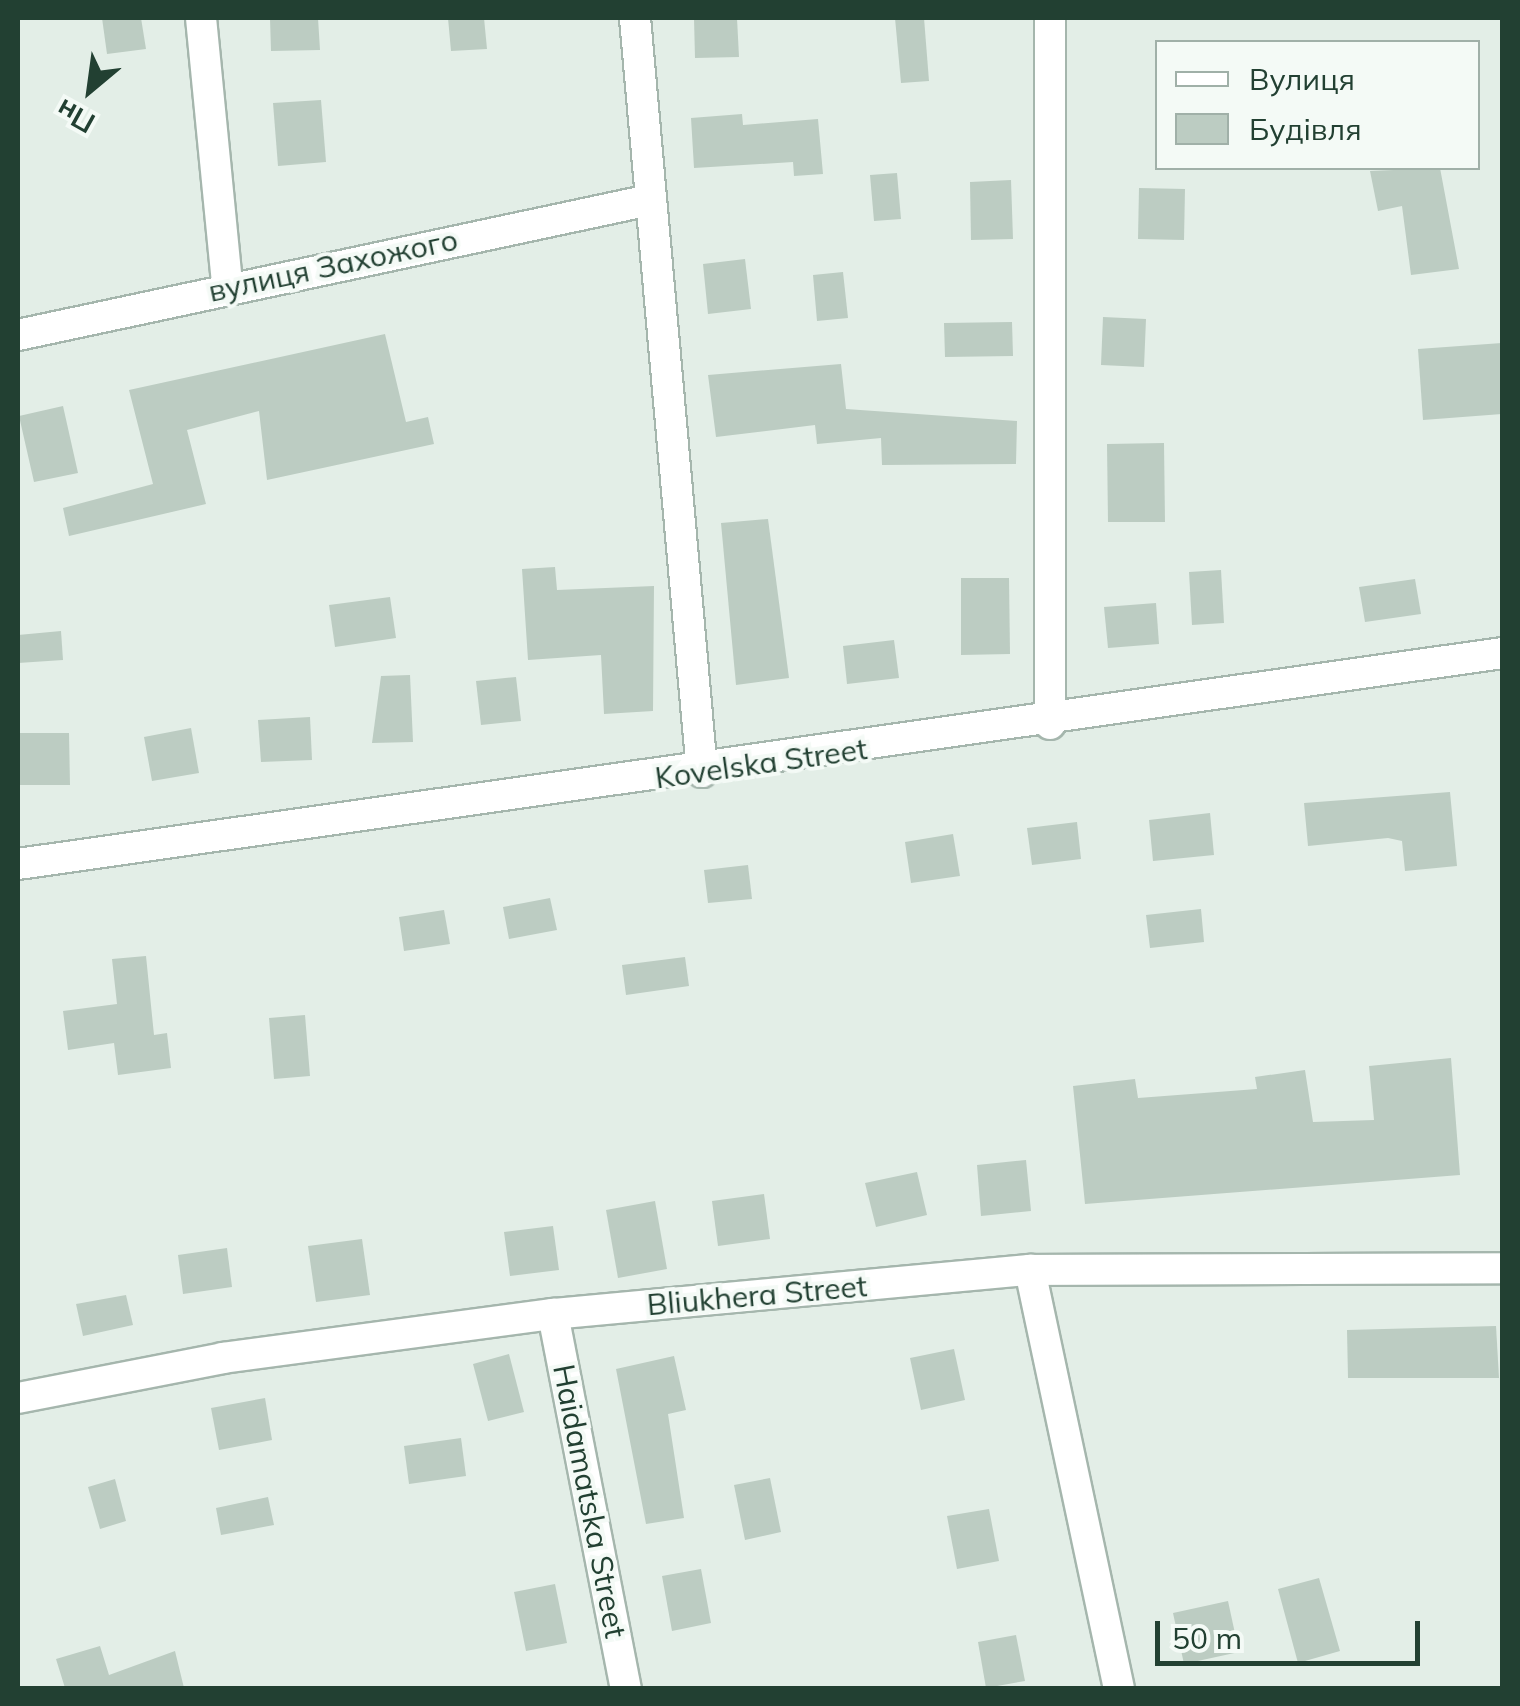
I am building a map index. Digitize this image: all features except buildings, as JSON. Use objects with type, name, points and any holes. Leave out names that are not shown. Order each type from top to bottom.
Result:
[{"type":"street","points":[[201,18],[228,286]]},
{"type":"street","points":[[636,18],[702,772]]},
{"type":"street","points":[[1050,18],[1050,724]]},
{"type":"street","name":"вулиця Захожого","points":[[18,336],[228,286],[650,200]]},
{"type":"street","name":"Kovelska Street","points":[[18,864],[1050,724],[1502,653]]},
{"type":"street","name":"Bliukhera Street","points":[[18,1398],[223,1358],[553,1314],[1030,1270],[1502,1268]]},
{"type":"street","points":[[1030,1270],[1119,1688]]},
{"type":"street","name":"Haidamatska Street","points":[[553,1314],[626,1688]]}]
